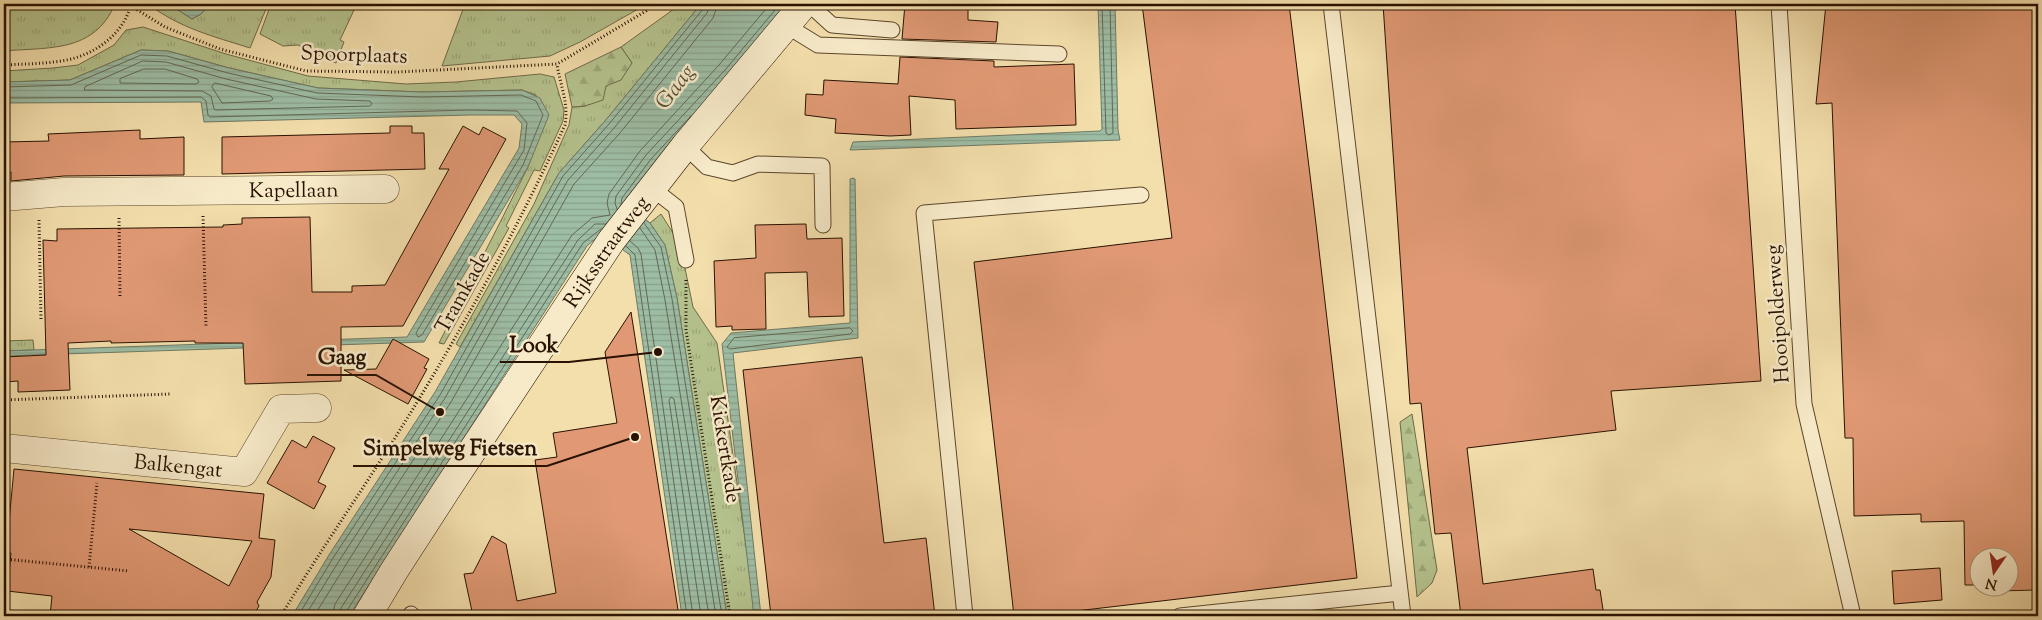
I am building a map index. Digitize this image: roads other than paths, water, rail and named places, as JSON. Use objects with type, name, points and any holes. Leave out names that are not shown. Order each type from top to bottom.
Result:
[{"type":"street","name":"Rijksstraatweg","points":[[367,616],[440,500],[611,241],[685,146],[804,4]]},
{"type":"street","name":"Kapellaan","points":[[4,197],[64,192],[385,189]]},
{"type":"street","name":"Balkengat","points":[[4,448],[244,472],[281,409],[317,408]]},
{"type":"lane","points":[[809,4],[832,25],[892,30]]},
{"type":"lane","points":[[1331,4],[1403,616]]},
{"type":"lane","name":"Hooipolderweg","points":[[1779,4],[1804,404],[1853,616]]},
{"type":"lane","points":[[787,26],[818,45],[1059,54]]},
{"type":"lane","points":[[685,146],[707,167],[733,173],[758,164],[822,166],[823,225]]},
{"type":"lane","points":[[653,189],[676,207],[686,260]]},
{"type":"lane","points":[[965,616],[924,213],[1141,195]]},
{"type":"lane","points":[[1180,616],[1400,593]]},
{"type":"water","points":[[169,4],[209,4],[201,14],[192,19]]},
{"type":"water","points":[[701,4],[794,4],[733,77],[655,162],[625,202],[650,223],[665,245],[677,298],[727,616],[682,616],[630,255],[601,234],[587,246],[349,616],[292,616],[329,555],[435,392],[559,173],[605,121]]},
{"type":"water","points":[[1098,4],[1115,4],[1118,130],[1120,140],[850,150],[853,142],[1100,131],[1102,129]]},
{"type":"water","points":[[141,50],[168,51],[229,68],[318,88],[422,92],[522,90],[540,98],[549,115],[528,167],[424,342],[4,356],[4,351],[407,337],[519,148],[522,124],[514,115],[204,122],[201,102],[4,103],[4,82],[70,80]]},
{"type":"water","points":[[850,179],[855,179],[858,338],[733,353],[761,616],[754,616],[722,344],[731,333],[850,323]]},
{"type":"place","name":"Look","points":[[658,352]]},
{"type":"place","name":"Gaag","points":[[440,412]]},
{"type":"place","name":"Simpelweg Fietsen","points":[[635,437]]}]
